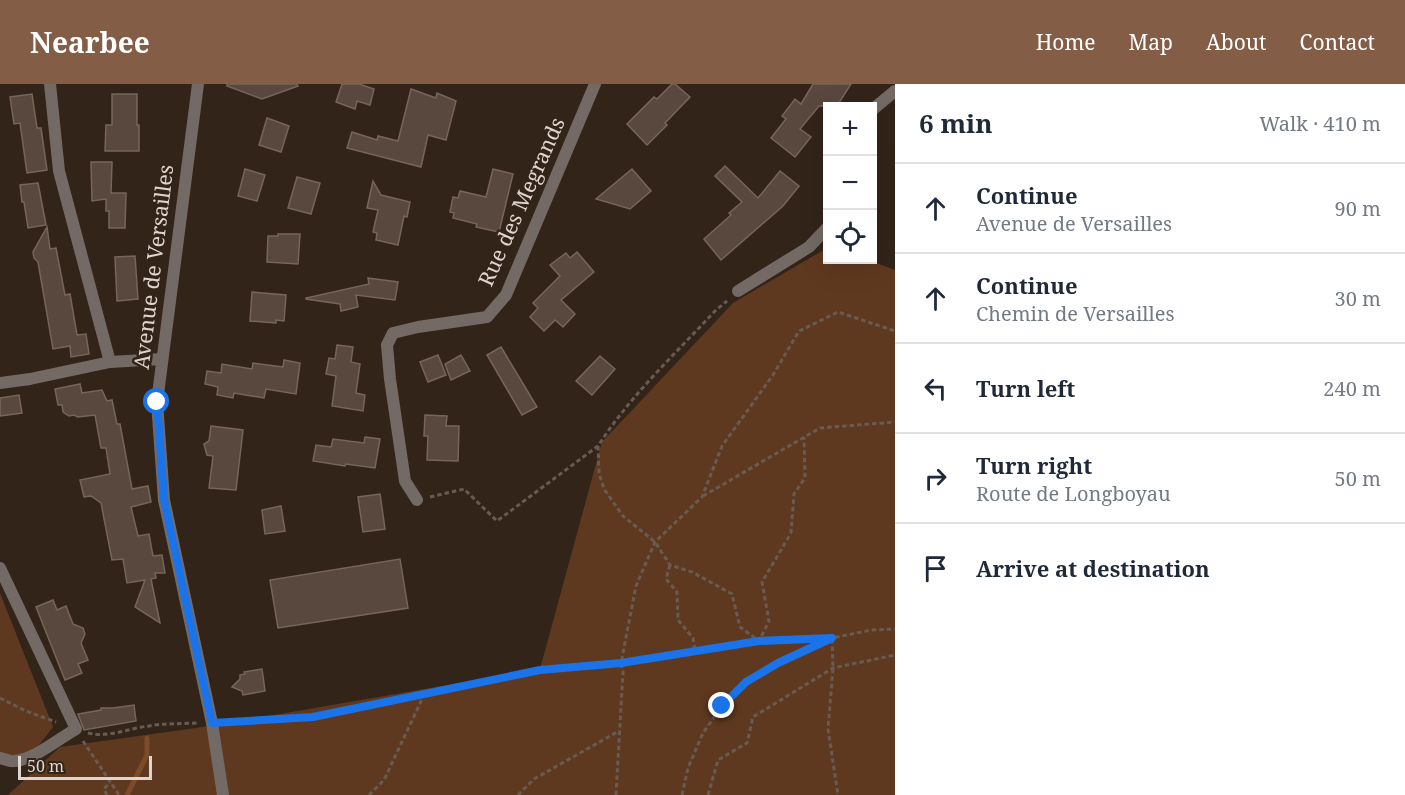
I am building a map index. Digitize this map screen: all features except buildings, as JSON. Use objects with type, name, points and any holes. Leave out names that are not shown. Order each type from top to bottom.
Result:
[{"type":"street","points":[[50,84],[59,171],[110,362]]},
{"type":"street","name":"Avenue de Versailles","points":[[198,84],[157,402],[164,500],[212,723],[223,795]]},
{"type":"street","name":"Rue des Megrands","points":[[417,500],[405,481],[387,345],[393,333],[487,317],[506,295],[595,84]]},
{"type":"street","points":[[877,107],[895,91]]},
{"type":"street","points":[[738,291],[809,247],[823,232]]},
{"type":"street","points":[[0,383],[110,362],[162,359]]},
{"type":"street","points":[[0,568],[76,729],[23,760],[13,762],[0,758]]},
{"type":"path","points":[[417,500],[464,489],[497,521],[598,446],[609,428],[648,384],[715,311],[738,291]]},
{"type":"path","points":[[702,497],[722,446],[773,375],[799,331],[838,312],[895,331]]},
{"type":"path","points":[[616,795],[623,672],[621,663],[636,586],[655,542],[702,497],[820,428],[895,422]]},
{"type":"path","points":[[759,641],[768,621],[762,582],[791,533],[794,494],[805,478],[804,437]]},
{"type":"path","points":[[598,446],[599,473],[604,489],[622,516],[655,542],[670,565],[692,572],[732,594],[740,627],[759,641]]},
{"type":"path","points":[[670,565],[666,579],[677,592],[678,620],[693,638],[695,651]]},
{"type":"path","points":[[0,698],[26,711],[76,729],[93,734],[115,733],[148,726],[313,717],[540,670],[621,663],[759,641],[832,638],[871,630],[895,629]]},
{"type":"path","points":[[832,638],[833,668],[828,729],[838,795]]},
{"type":"path","points":[[682,795],[688,768],[703,734],[722,706],[746,682],[778,663],[832,638]]},
{"type":"path","points":[[708,795],[718,760],[747,743],[753,717],[833,668],[895,655]]},
{"type":"path","points":[[369,795],[384,780],[425,693]]},
{"type":"path","points":[[76,729],[88,751],[119,795]]},
{"type":"path","points":[[518,795],[534,778],[620,731]]},
{"type":"path","points":[[110,782],[104,789],[107,795],[116,790]]},
{"type":"shaded area","points":[[823,250],[823,264],[877,263],[895,270],[895,795],[8,795],[60,747],[210,726],[540,669],[602,442],[733,303]]},
{"type":"shaded area","points":[[0,593],[53,727],[36,749],[15,762],[0,754]]},
{"type":"waterway","points":[[127,795],[147,755],[147,738]]},
{"type":"route","points":[[157,402],[164,500],[212,723],[313,717],[540,670],[621,663],[759,641],[832,638],[778,663],[746,682],[722,706]]}]
